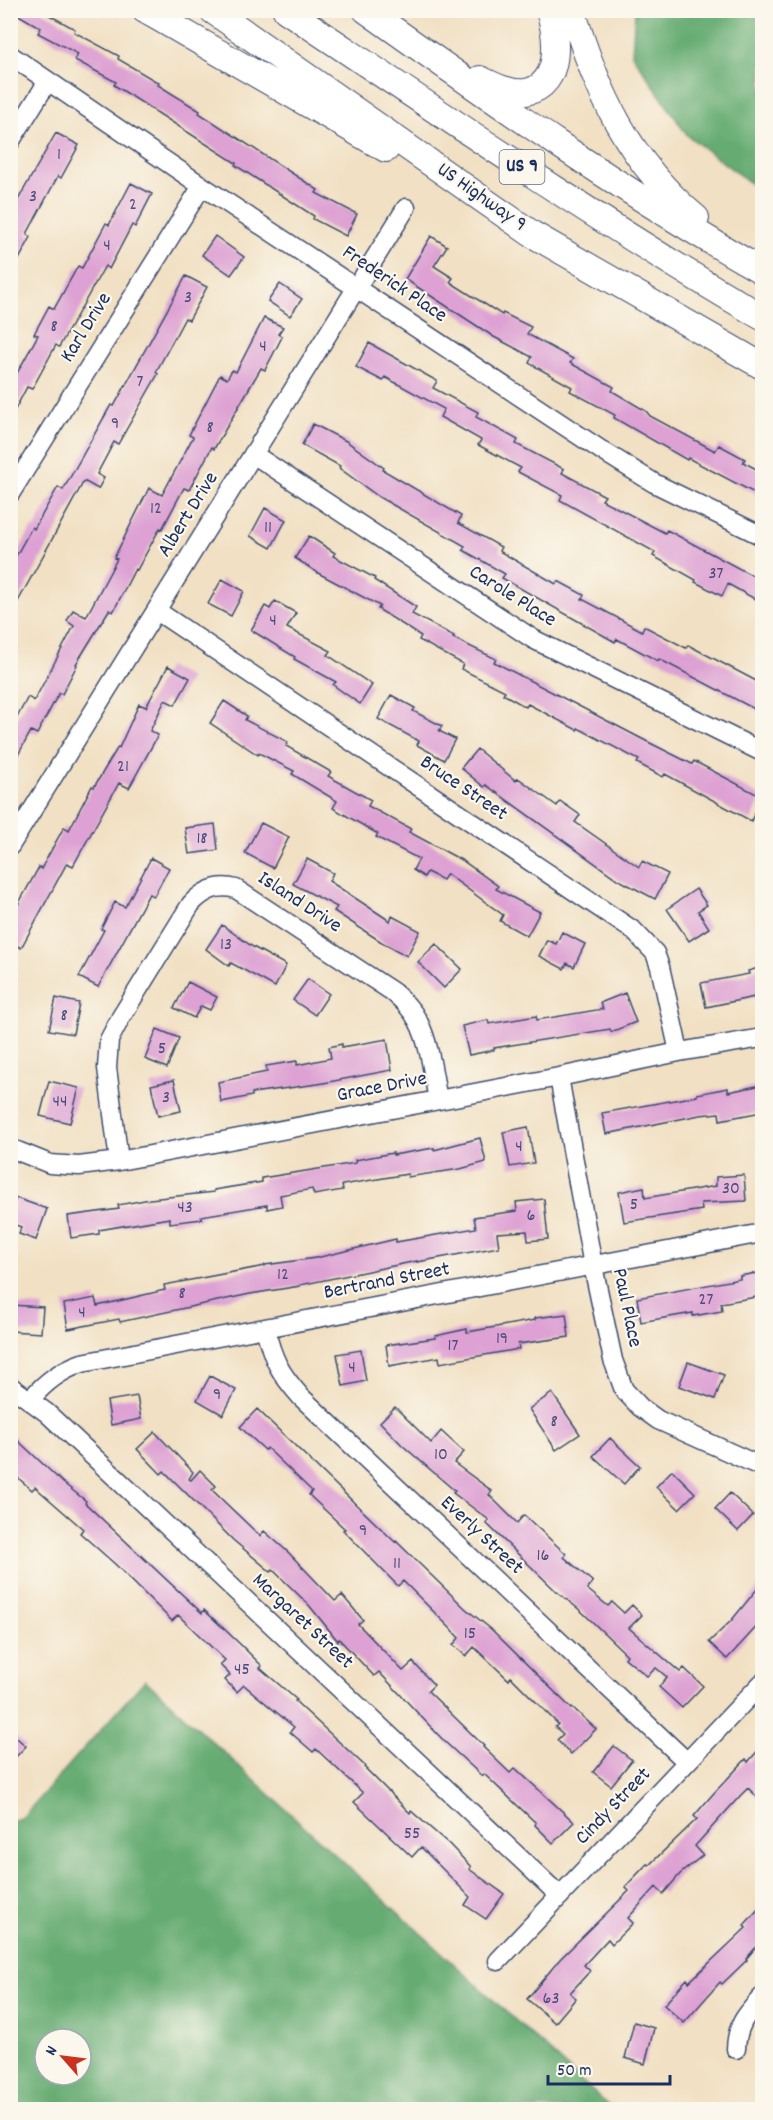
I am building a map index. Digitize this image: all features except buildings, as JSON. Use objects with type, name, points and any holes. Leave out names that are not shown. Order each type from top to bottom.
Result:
[{"type":"highway","points":[[144,10],[532,234]]},
{"type":"highway","name":"US Highway 9","points":[[213,10],[532,234],[762,366]]},
{"type":"highway","name":"US 9","points":[[286,10],[459,126],[676,266],[762,317]]},
{"type":"highway","points":[[366,10],[549,138],[762,271]]},
{"type":"highway","points":[[421,50],[494,86],[526,92],[545,81],[552,70],[555,43],[549,10]]},
{"type":"highway","points":[[572,10],[587,56],[611,112],[643,163],[685,208],[706,226],[762,265]]},
{"type":"street","name":"Frederick Place","points":[[10,55],[202,186],[639,475],[762,536]]},
{"type":"street","points":[[10,141],[48,81]]},
{"type":"street","name":"Karl Drive","points":[[10,494],[202,186]]},
{"type":"street","name":"Albert Drive","points":[[10,846],[406,208]]},
{"type":"street","name":"Carole Place","points":[[253,454],[533,639],[762,752]]},
{"type":"street","name":"Bruce Street","points":[[157,611],[634,931],[655,953],[679,1052]]},
{"type":"street","name":"Island Drive","points":[[119,1161],[107,1068],[109,1040],[192,904],[201,893],[213,889],[227,887],[236,889],[393,992],[409,1007],[419,1022],[438,1100]]},
{"type":"street","name":"Grace Drive","points":[[10,1148],[50,1164],[79,1166],[119,1161],[679,1052],[762,1038]]},
{"type":"street","name":"Paul Place","points":[[559,1077],[613,1359],[624,1390],[640,1407],[658,1420],[762,1467]]},
{"type":"street","name":"Bertrand Street","points":[[31,1399],[55,1376],[69,1367],[82,1363],[762,1233]]},
{"type":"street","name":"Everly Street","points":[[265,1328],[272,1354],[282,1376],[301,1397],[687,1762]]},
{"type":"street","name":"Margaret Street","points":[[10,1386],[31,1399],[560,1896]]},
{"type":"street","name":"Cindy Street","points":[[498,1961],[762,1683]]},
{"type":"street","points":[[736,2049],[737,2031],[741,2022],[762,1997]]},
{"type":"green space","points":[[635,11],[762,11],[762,192],[687,135],[632,54]]},
{"type":"green space","points":[[145,1680],[612,2109],[11,2109],[11,1820],[20,1820]]}]
